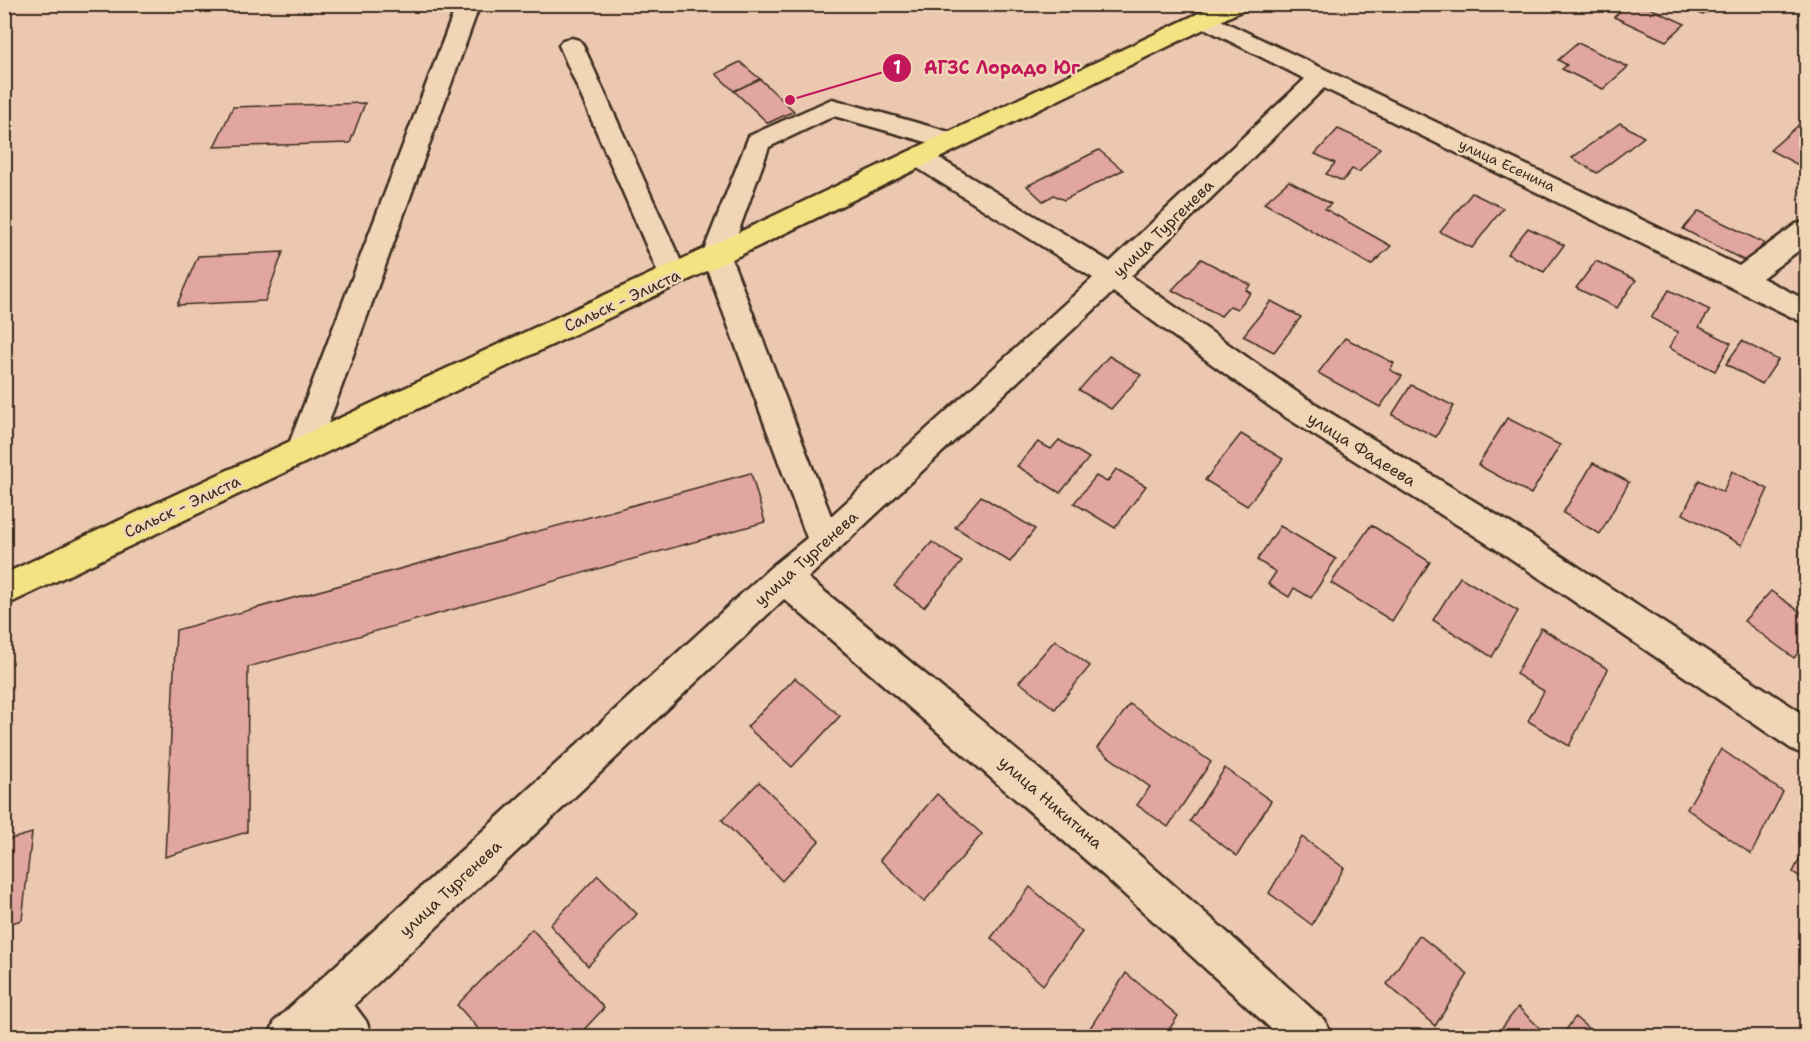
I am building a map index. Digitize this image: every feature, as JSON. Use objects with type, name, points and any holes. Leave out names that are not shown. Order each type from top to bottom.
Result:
[{"type":"main road","name":"Сальск - Элиста","points":[[4,591],[920,158],[1237,4]]},
{"type":"street","points":[[303,449],[469,4]]},
{"type":"street","name":"улица Есенина","points":[[1206,20],[1320,78],[1516,169],[1806,313]]},
{"type":"street","points":[[571,45],[673,275]]},
{"type":"street","name":"улица Тургенева","points":[[290,1036],[783,578],[825,543],[1112,277],[1320,78]]},
{"type":"street","points":[[825,543],[716,255],[758,142],[832,107],[951,141]]},
{"type":"street","name":"улица Фадеева","points":[[920,158],[1112,277],[1290,404],[1519,546],[1806,737]]},
{"type":"street","points":[[1741,279],[1806,231]]},
{"type":"street","name":"улица Никитина","points":[[783,578],[992,750],[1220,952],[1310,1036]]},
{"type":"street","points":[[326,1003],[351,1036]]},
{"type":"building","points":[[1628,4],[1641,4],[1685,24],[1666,41],[1614,17]]},
{"type":"building","points":[[1681,4],[1715,4],[1703,15]]},
{"type":"building","points":[[1578,43],[1628,67],[1603,89],[1562,69],[1567,65],[1558,60]]},
{"type":"building","points":[[740,62],[760,79],[734,91],[716,74]]},
{"type":"building","points":[[760,79],[794,111],[768,123],[734,91]]},
{"type":"building","points":[[365,103],[350,143],[214,147],[233,107]]},
{"type":"building","points":[[1620,123],[1644,137],[1597,173],[1572,158]]},
{"type":"building","points":[[1800,124],[1806,127],[1806,169],[1770,150]]},
{"type":"building","points":[[1338,129],[1380,148],[1359,172],[1352,169],[1343,181],[1326,174],[1335,163],[1315,154]]},
{"type":"building","points":[[1099,150],[1123,170],[1064,200],[1054,195],[1043,201],[1027,186]]},
{"type":"building","points":[[1289,181],[1331,204],[1325,209],[1391,246],[1371,265],[1264,203]]},
{"type":"building","points":[[1472,193],[1503,208],[1472,248],[1440,232]]},
{"type":"building","points":[[1699,211],[1764,243],[1749,263],[1683,229]]},
{"type":"building","points":[[1528,228],[1564,245],[1544,272],[1507,254]]},
{"type":"building","points":[[283,252],[265,301],[177,305],[198,256]]},
{"type":"building","points":[[1201,259],[1251,285],[1246,290],[1251,293],[1237,309],[1230,306],[1221,316],[1172,290]]},
{"type":"building","points":[[1596,261],[1636,280],[1617,308],[1576,288]]},
{"type":"building","points":[[1669,290],[1710,310],[1699,327],[1731,343],[1715,371],[1669,348],[1678,332],[1651,318]]},
{"type":"building","points":[[1271,301],[1301,317],[1274,352],[1243,336]]},
{"type":"building","points":[[1345,338],[1394,363],[1390,370],[1402,376],[1380,407],[1318,373]]},
{"type":"building","points":[[1742,341],[1778,360],[1762,384],[1726,364]]},
{"type":"building","points":[[1109,356],[1141,375],[1111,409],[1079,390]]},
{"type":"building","points":[[1411,385],[1454,406],[1436,437],[1392,415]]},
{"type":"building","points":[[1507,418],[1560,445],[1531,494],[1478,465]]},
{"type":"building","points":[[1241,434],[1283,459],[1247,506],[1205,480]]},
{"type":"building","points":[[1059,440],[1089,458],[1060,493],[1017,466],[1038,442],[1051,449]]},
{"type":"building","points":[[1593,463],[1629,482],[1600,534],[1563,513]]},
{"type":"building","points":[[1116,469],[1146,486],[1115,528],[1074,503],[1096,476],[1107,482]]},
{"type":"building","points":[[1732,471],[1768,489],[1742,545],[1683,514],[1699,480],[1723,492]]},
{"type":"building","points":[[751,473],[765,522],[248,667],[247,832],[165,857],[176,630]]},
{"type":"building","points":[[981,496],[1035,529],[1010,562],[955,527]]},
{"type":"building","points":[[1371,525],[1430,562],[1392,621],[1331,583]]},
{"type":"building","points":[[1280,526],[1336,559],[1311,598],[1294,588],[1289,597],[1268,584],[1276,572],[1257,560]]},
{"type":"building","points":[[932,542],[962,562],[924,607],[894,586]]},
{"type":"building","points":[[1460,577],[1518,611],[1492,657],[1433,620]]},
{"type":"building","points":[[1771,591],[1806,616],[1806,643],[1794,658],[1744,621]]},
{"type":"building","points":[[1541,628],[1608,669],[1569,746],[1528,721],[1544,691],[1516,674]]},
{"type":"building","points":[[1055,640],[1090,666],[1055,709],[1019,682]]},
{"type":"building","points":[[795,678],[840,716],[792,767],[747,727]]},
{"type":"building","points":[[1130,704],[1211,762],[1168,827],[1137,805],[1150,787],[1097,748]]},
{"type":"building","points":[[1721,749],[1783,792],[1751,854],[1687,809]]},
{"type":"building","points":[[1225,768],[1271,801],[1237,856],[1190,821]]},
{"type":"building","points":[[759,782],[819,841],[782,881],[722,820]]},
{"type":"building","points":[[937,794],[982,834],[924,902],[880,860]]},
{"type":"building","points":[[32,833],[22,920],[4,925],[4,841]]},
{"type":"building","points":[[1302,837],[1344,868],[1312,925],[1269,893]]},
{"type":"building","points":[[1806,846],[1806,881],[1793,872]]},
{"type":"building","points":[[598,875],[637,914],[588,966],[550,925]]},
{"type":"building","points":[[1030,887],[1082,932],[1043,985],[991,938]]},
{"type":"building","points":[[532,929],[604,1008],[578,1036],[485,1036],[457,1005]]},
{"type":"building","points":[[1419,935],[1468,974],[1435,1026],[1387,984]]},
{"type":"building","points":[[1126,973],[1178,1016],[1165,1036],[1089,1036],[1086,1034]]},
{"type":"building","points":[[1518,1007],[1548,1036],[1496,1036]]},
{"type":"building","points":[[1575,1017],[1597,1036],[1562,1036]]},
{"type":"place","name":"АГЗС Лорадо Юг","points":[[790,100]]}]
